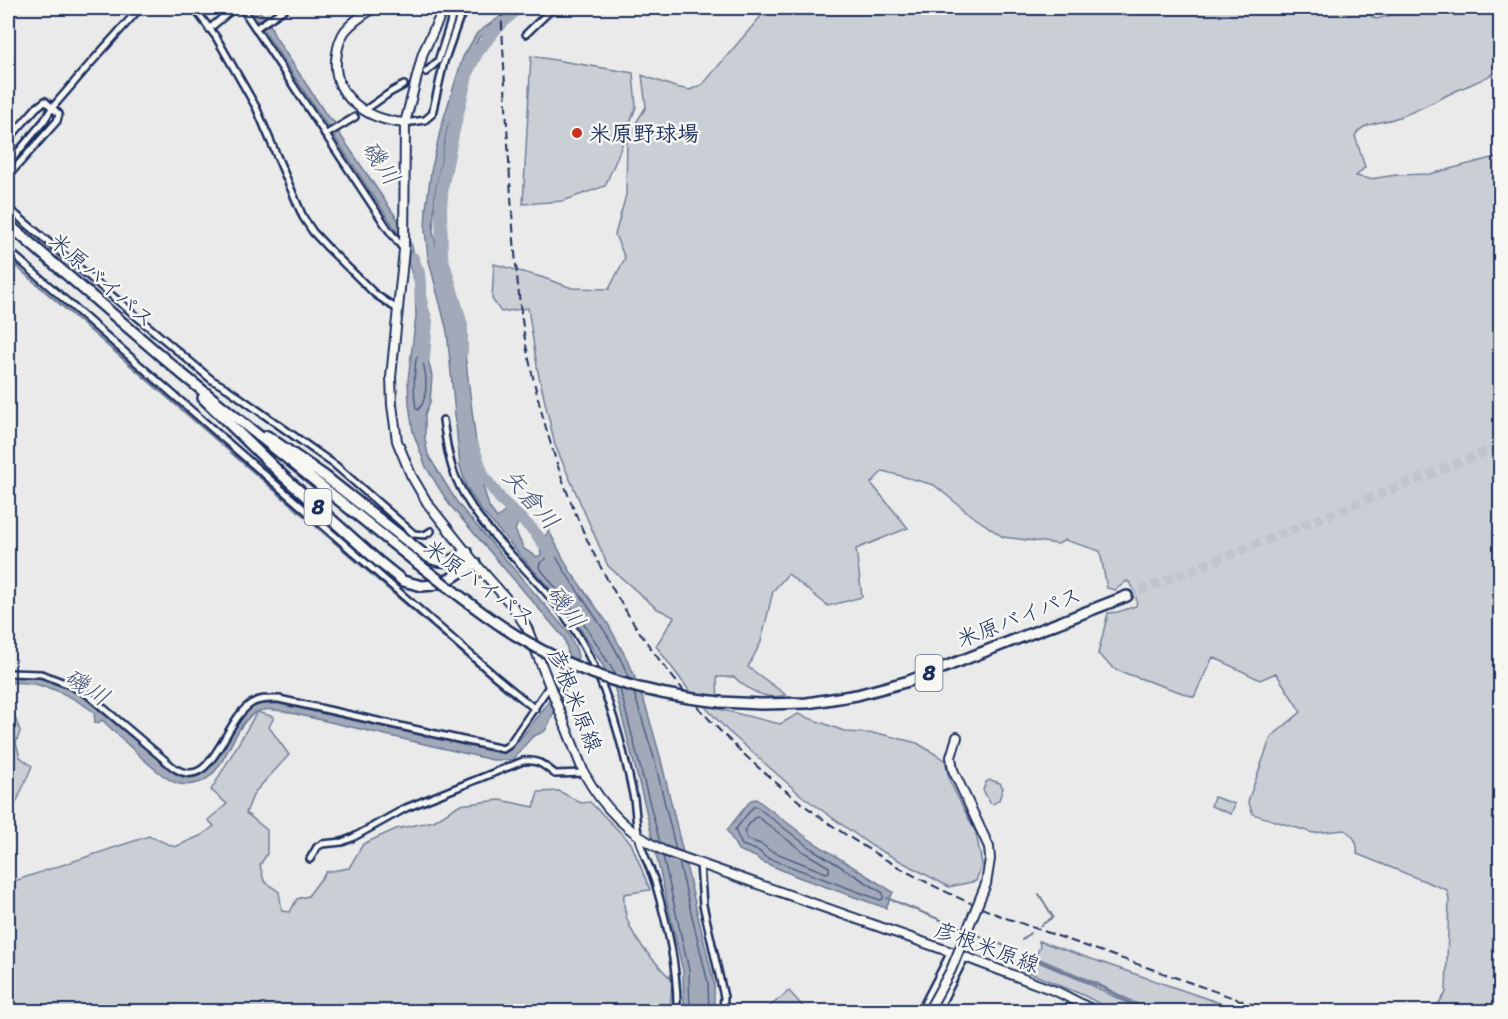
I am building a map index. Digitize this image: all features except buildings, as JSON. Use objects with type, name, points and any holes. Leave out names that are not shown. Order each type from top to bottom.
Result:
[{"type":"highway","name":"米原バイパス","points":[[8,224],[222,407],[481,612],[518,637],[554,657],[623,684],[683,698],[761,704],[807,703],[857,695],[909,681],[1127,596]]},
{"type":"highway","name":"8","points":[[182,374],[190,385],[283,476],[403,581],[422,586],[433,585],[450,579],[475,563]]},
{"type":"highway","name":"8","points":[[222,407],[326,477],[426,556],[444,563],[467,552]]},
{"type":"main road","points":[[374,8],[345,32],[338,46],[335,61],[336,76],[350,101],[371,116],[405,123]]},
{"type":"main road","name":"彦根米原線","points":[[444,8],[423,53],[405,123],[404,250],[391,377],[397,441],[411,475],[428,504],[522,620],[584,773],[596,794],[605,806],[641,839],[696,863],[965,957],[1059,992],[1097,1011]]},
{"type":"main road","points":[[932,1010],[986,884],[990,859],[989,847],[952,770],[951,757],[957,737]]},
{"type":"street","points":[[8,164],[44,122],[52,108],[140,8]]},
{"type":"street","points":[[194,8],[216,37],[256,107],[303,217],[313,232],[375,294],[397,309]]},
{"type":"street","points":[[209,29],[234,8]]},
{"type":"street","points":[[242,8],[258,27],[388,229],[404,250]]},
{"type":"street","points":[[258,27],[286,8]]},
{"type":"street","points":[[426,72],[438,61],[455,8]]},
{"type":"street","points":[[405,123],[425,120],[432,114],[444,62],[459,19],[468,8]]},
{"type":"street","points":[[526,34],[553,8]]},
{"type":"street","points":[[368,108],[404,85]]},
{"type":"street","points":[[8,140],[45,101],[59,114],[57,121],[8,176]]},
{"type":"street","points":[[327,133],[355,117]]},
{"type":"street","points":[[8,208],[212,380],[335,465],[414,534],[425,535],[431,531]]},
{"type":"street","points":[[8,250],[468,654],[535,709]]},
{"type":"street","points":[[443,420],[455,477],[466,499],[491,532],[565,616],[579,638],[605,692],[626,764],[641,839],[655,882],[673,957],[677,982],[677,1011]]},
{"type":"street","points":[[8,673],[41,674],[87,694],[173,767],[182,773],[192,775],[205,767],[244,709],[260,700],[279,699],[503,749],[510,746],[551,688]]},
{"type":"street","points":[[310,859],[317,847],[322,844],[342,842],[352,838],[406,808],[523,761],[533,759],[540,761],[555,774],[584,773]]},
{"type":"street","points":[[696,863],[724,997],[723,1011]]},
{"type":"street","points":[[920,1011],[951,952]]},
{"type":"street","points":[[932,1010],[965,957]]},
{"type":"shaded area","points":[[768,8],[889,8],[891,10],[905,8],[1359,8],[1376,19],[1414,8],[1500,8],[1500,69],[1409,113],[1366,126],[1355,136],[1365,167],[1356,176],[1370,179],[1396,175],[1430,174],[1500,156],[1500,1011],[1433,1011],[1446,993],[1449,899],[1447,890],[1357,854],[1355,840],[1345,830],[1313,833],[1253,814],[1248,801],[1271,737],[1301,712],[1276,673],[1260,680],[1213,657],[1194,697],[1116,670],[1098,654],[1108,613],[1136,606],[1136,596],[1127,581],[1115,590],[1107,588],[1100,551],[1065,540],[1058,544],[1003,537],[934,485],[883,471],[871,483],[908,528],[856,549],[862,597],[828,606],[788,574],[773,591],[761,642],[748,667],[786,695],[771,697],[751,690],[734,677],[717,677],[718,709],[780,724],[798,714],[847,732],[881,734],[917,743],[945,760],[950,782],[976,833],[982,864],[976,881],[949,887],[872,846],[802,796],[728,731],[688,689],[656,646],[674,617],[656,608],[608,566],[555,445],[538,372],[528,308],[501,312],[492,299],[494,264],[572,288],[609,289],[625,258],[615,235],[626,195],[627,137],[646,107],[642,75],[690,90],[703,84]]},
{"type":"shaded area","name":"米原野球場","points":[[531,56],[633,73],[636,107],[605,186],[563,201],[523,204]]},
{"type":"shaded area","points":[[8,698],[20,731],[16,743],[20,757],[32,766],[8,822]]},
{"type":"shaded area","points":[[257,712],[274,717],[269,727],[289,755],[254,793],[246,813],[267,830],[267,854],[260,865],[264,881],[279,892],[282,911],[290,912],[297,899],[308,896],[326,872],[349,868],[363,844],[396,829],[434,821],[459,805],[500,800],[534,807],[538,792],[559,791],[581,803],[590,802],[631,843],[650,890],[624,894],[624,907],[638,941],[672,980],[670,1011],[8,1011],[8,883],[149,836],[175,847],[202,835],[214,826],[208,820],[227,804],[211,790]]},
{"type":"shaded area","points":[[990,780],[1000,783],[1003,788],[999,800],[993,804],[990,803],[983,790],[986,782]]},
{"type":"shaded area","points":[[1214,797],[1235,804],[1231,814],[1211,806]]},
{"type":"shaded area","points":[[1039,941],[1243,1011],[1151,1011],[1096,983],[1035,957],[1040,947]]},
{"type":"shaded area","points":[[1027,957],[1085,982],[1143,1011],[1113,1011],[1083,995],[1023,970]]},
{"type":"shaded area","points":[[789,991],[807,1011],[764,1011]]},
{"type":"water","points":[[249,8],[256,8],[267,20],[274,35],[327,116],[334,122],[339,133],[396,217],[412,246],[423,295],[426,351],[432,376],[430,402],[425,414],[425,440],[428,455],[458,504],[567,631],[576,649],[578,656],[573,674],[545,731],[532,737],[512,760],[493,760],[287,712],[267,710],[255,713],[239,729],[214,773],[194,784],[180,784],[159,772],[102,720],[95,723],[94,712],[74,699],[42,686],[8,683],[8,676],[47,679],[76,691],[174,773],[191,778],[207,770],[245,712],[265,704],[279,704],[496,752],[508,751],[540,713],[567,671],[568,654],[564,638],[449,504],[426,467],[413,432],[409,404],[408,380],[416,316],[415,282],[396,230]]},
{"type":"water","points":[[513,8],[524,8],[513,13],[488,35],[479,37],[457,95],[455,109],[447,130],[435,194],[433,231],[440,264],[458,318],[465,354],[480,475],[489,507],[497,518],[506,511],[517,510],[521,516],[515,530],[524,549],[537,557],[541,555],[542,542],[549,531],[570,571],[608,624],[630,665],[646,707],[660,756],[714,983],[714,1011],[684,1011],[683,971],[645,806],[613,682],[578,625],[481,510],[466,486],[460,466],[447,331],[428,257],[425,230],[426,209],[441,127],[463,57],[477,33]]},
{"type":"water","points":[[756,799],[810,840],[893,892],[886,908],[798,877],[738,850],[727,830],[751,800]]},
{"type":"waterway","name":"矢倉川","points":[[462,352],[462,325],[442,256],[443,184],[468,71],[477,53],[494,31],[518,8]]},
{"type":"waterway","name":"磯川","points":[[413,258],[419,273],[422,306],[427,321],[424,358]]},
{"type":"waterway","points":[[8,259],[516,700]]},
{"type":"waterway","name":"矢倉川","points":[[473,446],[484,477],[503,502],[534,531],[551,554]]},
{"type":"waterway","points":[[1039,894],[1053,917],[1040,926]]},
{"type":"waterway","points":[[887,898],[1012,949]]},
{"type":"waterway","points":[[1022,940],[1030,933]]},
{"type":"waterway","points":[[1028,956],[1103,988],[1147,1012]]},
{"type":"tunnel","points":[[404,85],[426,72]]},
{"type":"tunnel","points":[[1127,596],[1500,446]]},
{"type":"railway","points":[[501,8],[513,227],[521,316],[538,397],[561,474],[591,548],[626,611],[667,669],[713,723],[764,772],[819,816],[878,855],[941,889],[1006,918],[1274,1012]]},
{"type":"place","name":"米原野球場","points":[[577,133]]}]
